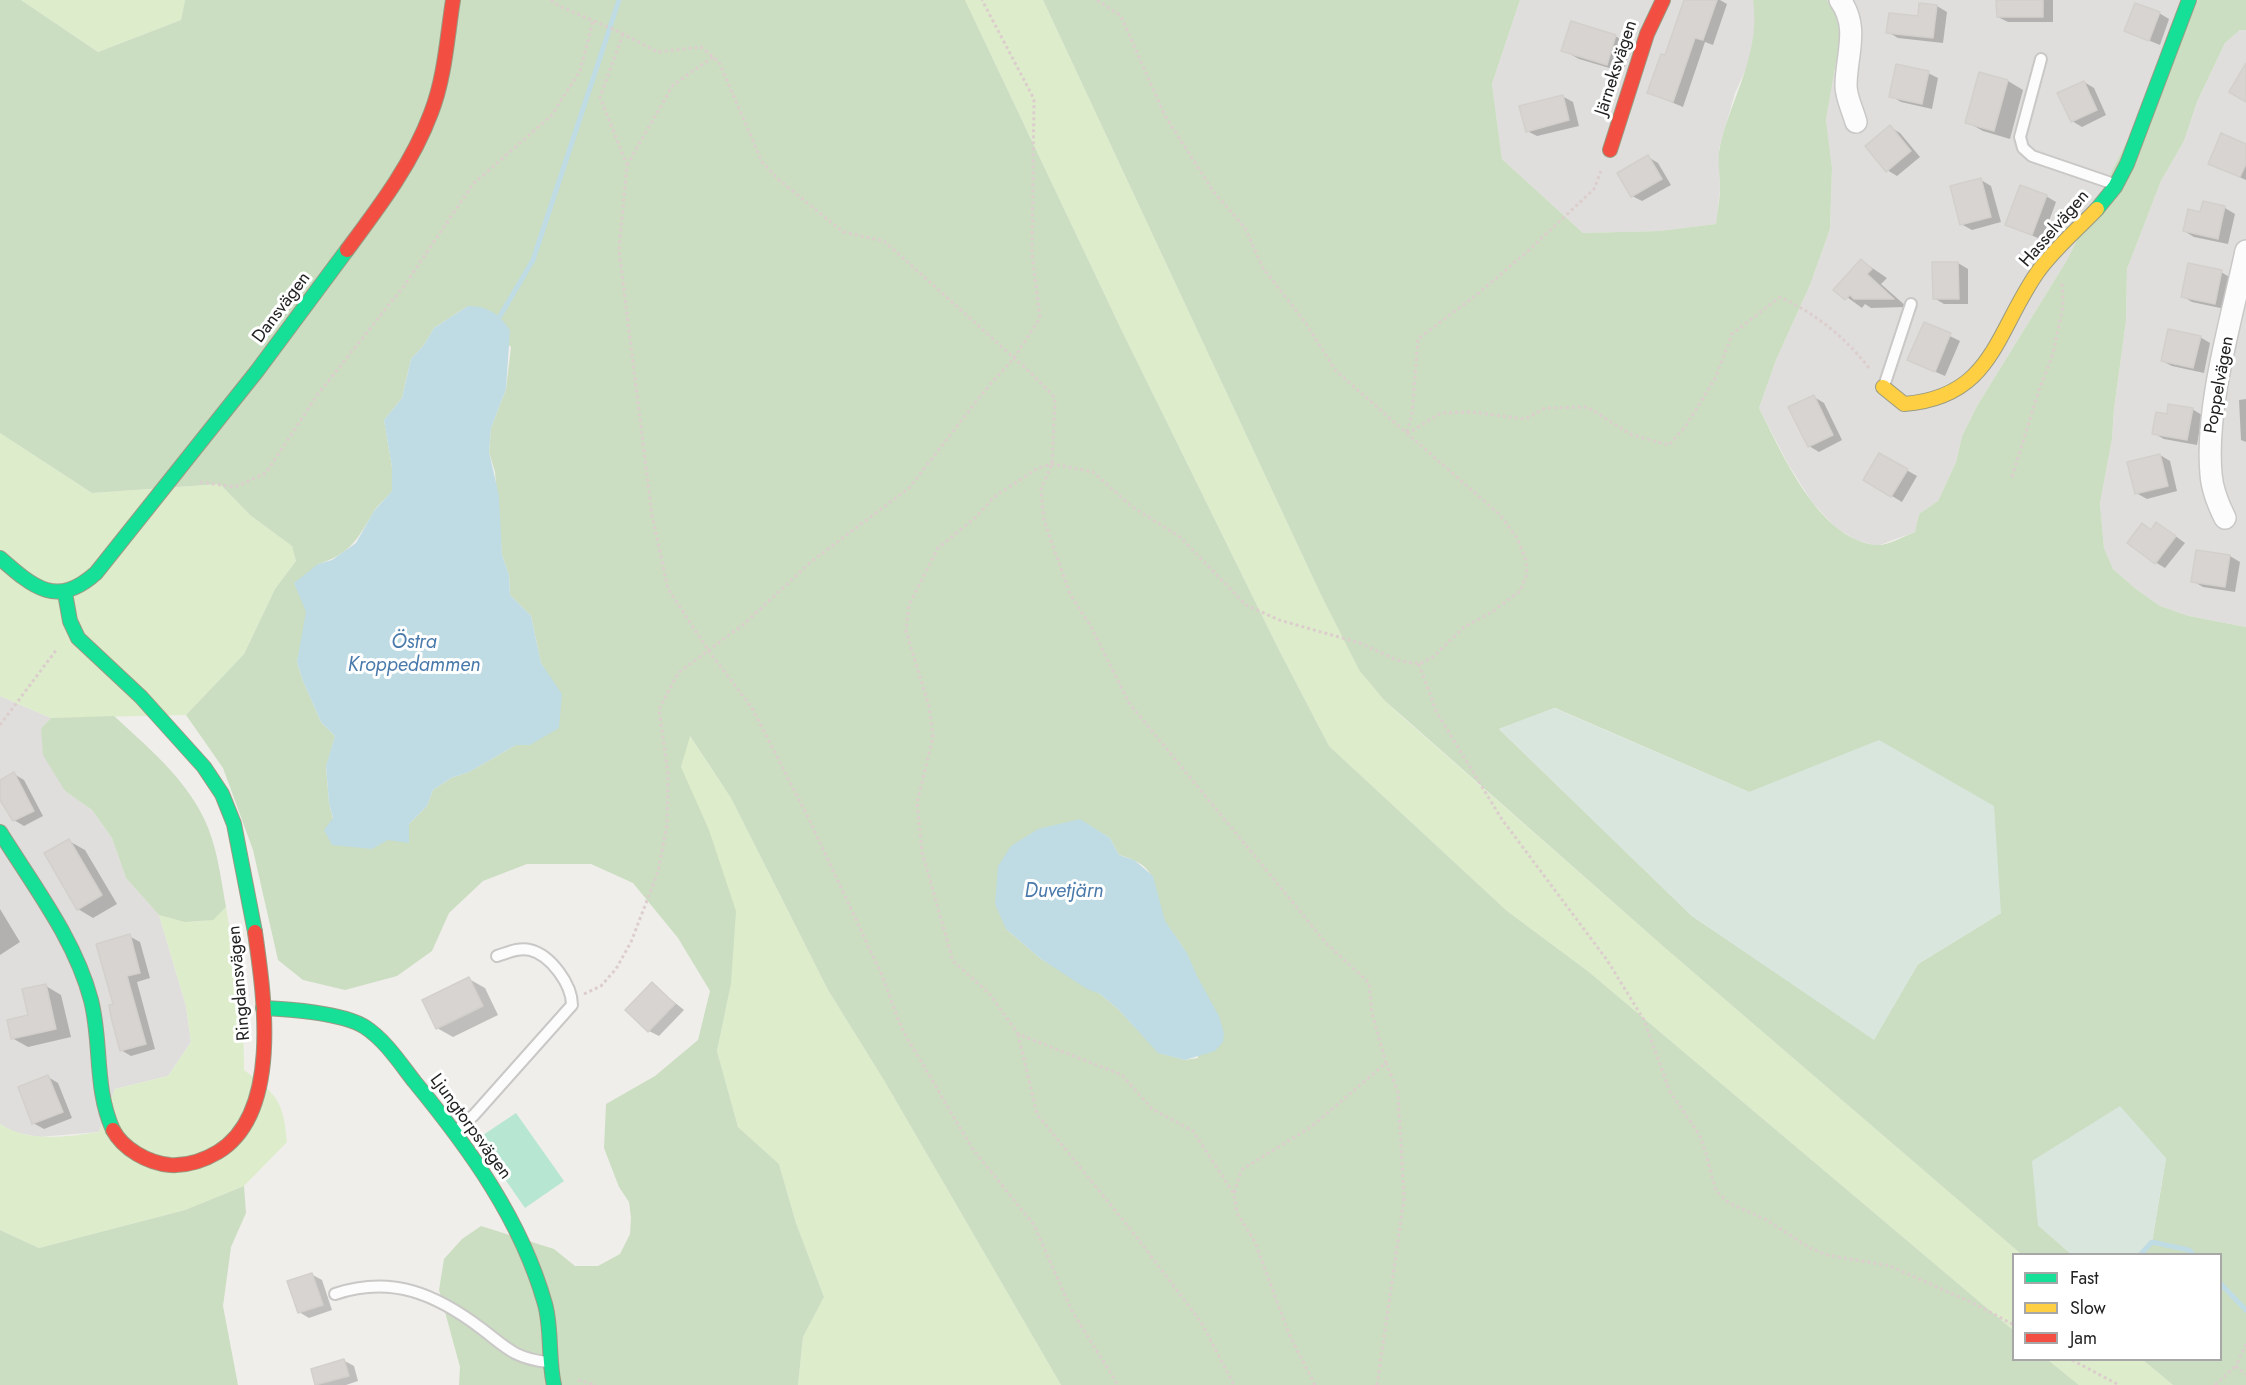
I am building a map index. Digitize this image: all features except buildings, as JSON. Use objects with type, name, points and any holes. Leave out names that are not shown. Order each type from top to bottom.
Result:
[{"type":"street","name":"Dansvägen","points":[[65,593],[84,586],[96,573],[257,371],[396,184],[426,124],[438,91],[453,0]]},
{"type":"street","name":"Järneksvägen","points":[[1610,150],[1647,34],[1663,0]]},
{"type":"street","points":[[1840,0],[1846,9],[1852,33],[1846,88],[1856,122]]},
{"type":"street","name":"Hasselvägen","points":[[1883,387],[1905,404],[1932,402],[1955,394],[1972,379],[1992,354],[2036,274],[2063,243],[2092,217],[2116,184],[2189,0]]},
{"type":"street","name":"Poppelvägen","points":[[2224,518],[2215,496],[2210,446],[2217,389],[2246,251]]},
{"type":"street","points":[[0,558],[31,584],[48,593],[65,593]]},
{"type":"street","name":"Ringdansvägen","points":[[0,832],[85,980],[97,1033],[100,1094],[108,1122],[118,1138],[134,1153],[159,1163],[185,1165],[213,1156],[240,1134],[255,1100],[261,1074],[263,1008],[245,874],[228,805],[209,773],[132,688],[83,643],[72,628],[65,593]]},
{"type":"street","name":"Ljungtorpsvägen","points":[[263,1008],[305,1010],[364,1026],[380,1039],[455,1131],[488,1178],[532,1262],[546,1307],[549,1363],[554,1385]]},
{"type":"lane","points":[[2041,59],[2020,137],[2023,148],[2032,156],[2116,184]]},
{"type":"lane","points":[[1883,387],[1911,304]]},
{"type":"lane","points":[[455,1131],[474,1115],[572,1005],[572,999],[563,977],[542,956],[530,949],[497,956]]},
{"type":"lane","points":[[335,1294],[370,1285],[392,1286],[413,1291],[435,1299],[464,1316],[513,1354],[549,1363]]},
{"type":"path","points":[[551,0],[658,52],[701,47],[719,62],[762,162],[778,179],[843,232],[884,241],[1055,398],[1052,464],[1041,489],[1044,520],[1070,594],[1090,625],[1129,703],[1326,943],[1369,983],[1372,1013],[1386,1063],[1398,1092],[1404,1199],[1377,1385]]},
{"type":"path","points":[[572,999],[601,986],[616,969],[631,942],[658,872],[667,825],[668,774],[659,709],[678,673],[744,624],[812,561],[909,488],[986,389],[1014,358],[1040,318],[1032,254],[1034,99],[982,0]]},
{"type":"path","points":[[1096,0],[1121,16],[1164,114],[1213,191],[1245,228],[1263,268],[1305,322],[1336,372],[1500,515],[1517,538],[1526,560],[1527,574],[1520,591],[1492,612],[1464,627],[1433,657],[1419,664],[1397,660],[1360,643],[1279,620],[1246,605],[1180,537],[1131,506],[1093,472],[1052,464],[1038,468],[994,497],[976,517],[938,548],[909,605],[906,631],[929,706],[933,737],[917,803],[922,852],[953,961],[989,993],[1018,1034],[1037,1114],[1201,1322],[1234,1385]]},
{"type":"path","points":[[195,481],[235,487],[266,473],[318,394],[404,286],[473,184],[551,116],[580,71],[593,21]]},
{"type":"path","points":[[623,34],[600,97],[627,165]]},
{"type":"path","points":[[713,57],[673,85],[627,165],[619,250],[652,515],[668,589],[708,650],[757,717],[876,962],[902,1029],[972,1148],[1034,1225],[1072,1311],[1118,1385]]},
{"type":"path","points":[[1407,434],[1412,414],[1418,339],[1475,296],[1594,189],[1610,150]]},
{"type":"path","points":[[2012,477],[2039,390],[2053,354],[2063,306],[2061,277]]},
{"type":"path","points":[[1407,434],[1441,413],[1472,412],[1525,419],[1545,408],[1587,407],[1632,435],[1669,445],[1685,427],[1715,379],[1732,334],[1780,297],[1811,312],[1851,345],[1883,387]]},
{"type":"path","points":[[0,725],[72,628]]},
{"type":"path","points":[[1419,664],[1436,711],[1501,818],[1607,960],[1644,1020],[1670,1092],[1702,1144],[1716,1191],[1729,1203],[1765,1219],[1808,1247],[1827,1255],[1890,1266],[1975,1304],[2012,1324]]},
{"type":"path","points":[[1018,1034],[1122,1075],[1152,1108],[1193,1131],[1234,1194],[1237,1213],[1255,1242],[1289,1334],[1315,1385]]},
{"type":"path","points":[[1234,1194],[1241,1170],[1311,1127],[1386,1063]]},
{"type":"path","points":[[2215,1385],[2236,1366],[2246,1344]]},
{"type":"path","points":[[2076,1361],[2119,1385]]},
{"type":"path","points":[[2236,1366],[2246,1375]]},
{"type":"shaded area","points":[[1520,0],[1753,0],[1757,23],[1751,58],[1735,93],[1719,149],[1720,189],[1716,224],[1659,231],[1583,233],[1502,159],[1492,84]]},
{"type":"shaded area","points":[[1826,0],[2198,0],[2067,260],[1977,406],[1962,436],[1956,462],[1938,501],[1919,514],[1915,532],[1877,546],[1856,540],[1835,527],[1812,502],[1788,464],[1759,408],[1776,360],[1810,285],[1830,229],[1832,168],[1826,120],[1841,34],[1835,13]]},
{"type":"shaded area","points":[[2240,30],[2246,30],[2246,627],[2189,616],[2160,606],[2136,589],[2113,569],[2104,548],[2100,503],[2112,439],[2126,321],[2127,269],[2161,181],[2184,141],[2197,102],[2225,43]]},
{"type":"shaded area","points":[[0,696],[51,718],[41,728],[65,791],[92,810],[112,838],[126,878],[159,915],[186,1006],[191,1042],[168,1076],[115,1089],[99,1132],[39,1137],[13,1132],[0,1124]]},
{"type":"shaded area","points":[[1554,708],[1749,792],[1879,740],[1994,806],[2001,913],[1918,964],[1874,1040],[1692,916],[1499,729]]},
{"type":"shaded area","points":[[2120,1106],[2166,1158],[2152,1242],[2142,1253],[2070,1253],[2038,1225],[2032,1161]]},
{"type":"green space","points":[[0,0],[21,0],[98,52],[181,20],[185,0],[965,0],[1121,329],[1278,648],[1329,746],[1507,911],[1589,972],[2012,1329],[2012,1361],[2049,1361],[2079,1385],[1061,1385],[885,1082],[828,990],[731,798],[690,736],[681,767],[709,830],[736,911],[731,984],[717,1051],[738,1127],[779,1164],[796,1223],[824,1297],[803,1337],[798,1385],[459,1385],[460,1367],[439,1290],[444,1259],[462,1239],[481,1226],[554,1249],[575,1266],[598,1266],[620,1254],[630,1234],[631,1218],[629,1202],[619,1187],[604,1148],[606,1104],[655,1076],[698,1040],[710,991],[678,938],[633,883],[591,864],[527,864],[483,881],[449,913],[432,951],[397,976],[345,990],[303,980],[278,960],[253,850],[223,768],[186,715],[244,654],[275,589],[296,561],[292,546],[250,515],[220,484],[92,493],[0,433]],"holes":[[[468,306],[511,347],[506,389],[491,428],[489,452],[495,472],[502,555],[509,575],[510,595],[531,616],[541,663],[550,679],[530,745],[516,745],[469,772],[451,778],[433,790],[427,806],[409,824],[372,849],[333,819],[329,803],[326,767],[335,736],[321,722],[297,662],[318,564],[345,551],[392,491],[392,467],[384,420],[402,398],[411,359],[424,345],[434,328]],[[1080,820],[1110,838],[1119,855],[1134,860],[1150,873],[1165,922],[1188,957],[1197,993],[1198,1058],[1185,1060],[1159,1053],[1118,1009],[1100,994],[1041,959],[1006,929],[1059,826]]]},
{"type":"green space","points":[[21,0],[185,0],[181,20],[98,52]]},
{"type":"green space","points":[[965,0],[1043,0],[1321,595],[1359,670],[1384,700],[1408,722],[1664,947],[2020,1253],[2012,1253],[2012,1329],[1589,972],[1507,911],[1329,746],[1278,648],[1121,329]]},
{"type":"green space","points":[[1043,0],[1520,0],[1492,84],[1502,159],[1583,233],[1659,231],[1716,224],[1720,192],[1719,151],[1749,56],[1753,38],[1753,0],[1827,0],[1835,13],[1841,34],[1826,120],[1832,168],[1830,229],[1810,285],[1776,360],[1759,408],[1791,470],[1820,511],[1836,527],[1855,539],[1881,545],[1915,532],[1919,514],[1938,501],[1956,462],[1962,436],[1977,406],[2067,260],[2198,0],[2246,0],[2246,30],[2240,30],[2225,43],[2197,102],[2184,141],[2161,181],[2127,269],[2126,321],[2112,439],[2100,503],[2104,548],[2113,569],[2136,589],[2160,606],[2189,616],[2246,627],[2246,1385],[2173,1385],[2144,1361],[2222,1361],[2222,1253],[2142,1253],[2152,1242],[2166,1158],[2038,1225],[2070,1253],[2020,1253],[1664,947],[1384,700],[1359,670],[1321,595]],"holes":[[[1555,708],[1749,792],[2001,913],[1918,964],[1874,1039],[1692,916],[1499,729]]]},
{"type":"green space","points":[[0,433],[92,493],[220,484],[250,515],[292,546],[296,561],[275,589],[244,654],[186,715],[51,718],[0,696]]},
{"type":"green space","points":[[114,716],[172,771],[196,803],[205,821],[217,856],[226,907],[213,920],[185,922],[159,915],[126,878],[112,838],[92,810],[65,791],[43,755],[41,728],[51,718]]},
{"type":"green space","points":[[689,735],[731,798],[828,990],[885,1082],[1061,1385],[798,1385],[803,1337],[824,1297],[796,1223],[779,1164],[738,1127],[717,1051],[731,984],[681,767]]},
{"type":"green space","points":[[226,907],[243,1009],[244,1070],[271,1092],[276,1099],[283,1116],[287,1142],[244,1186],[185,1210],[39,1248],[0,1230],[0,1124],[23,1134],[48,1137],[99,1132],[115,1089],[168,1076],[191,1042],[186,1006],[159,915],[195,922],[210,918]]},
{"type":"green space","points":[[516,1113],[564,1181],[525,1208],[477,1139]]},
{"type":"green space","points":[[244,1186],[246,1213],[231,1247],[223,1306],[238,1385],[0,1385],[0,1230],[39,1248],[185,1210]]},
{"type":"green space","points":[[2049,1361],[2144,1361],[2173,1385],[2079,1385]]},
{"type":"water","name":"Östra Kroppedammen","points":[[468,306],[492,312],[510,330],[506,389],[491,428],[489,452],[499,496],[502,555],[509,575],[510,595],[531,616],[541,663],[562,694],[559,728],[530,745],[516,745],[469,772],[451,778],[433,790],[427,806],[409,824],[409,843],[388,840],[372,849],[332,845],[324,830],[333,818],[329,803],[326,766],[335,736],[321,722],[297,662],[306,612],[294,583],[318,564],[332,560],[356,543],[374,511],[392,491],[392,467],[384,420],[402,398],[411,359],[424,345],[434,328]]},
{"type":"water","name":"Duvetjärn","points":[[1080,819],[1110,838],[1119,855],[1134,860],[1153,876],[1165,921],[1187,953],[1219,1016],[1224,1033],[1223,1042],[1215,1051],[1185,1060],[1158,1053],[1118,1009],[1100,994],[1087,989],[1041,959],[1006,929],[995,904],[998,866],[1011,846],[1038,829]]},
{"type":"waterway","points":[[500,316],[533,260],[619,0]]},
{"type":"waterway","points":[[2142,1253],[2152,1242],[2189,1250],[2192,1253]]},
{"type":"waterway","points":[[2222,1285],[2246,1310]]},
{"type":"traffic: fast","points":[[2097,209],[2115,187],[2127,164],[2189,0]]},
{"type":"traffic: fast","points":[[0,558],[35,585],[57,592],[82,584],[96,573],[257,371],[347,250]]},
{"type":"traffic: fast","points":[[65,593],[70,621],[78,638],[141,697],[204,767],[222,794],[234,824],[255,932]]},
{"type":"traffic: fast","points":[[0,832],[52,913],[84,977],[94,1016],[103,1098],[113,1130]]},
{"type":"traffic: fast","points":[[263,1008],[330,1015],[365,1027],[386,1045],[434,1106],[473,1159],[508,1214],[535,1273],[547,1314],[554,1385]]},
{"type":"traffic: slow","points":[[1883,387],[1904,404],[1933,399],[1956,389],[1974,376],[1988,359],[2037,273],[2097,209]]},
{"type":"traffic: jam","points":[[347,250],[405,167],[423,132],[440,86],[453,0]]},
{"type":"traffic: jam","points":[[1610,150],[1647,34],[1663,0]]},
{"type":"traffic: jam","points":[[113,1130],[117,1137],[137,1154],[170,1165],[189,1164],[207,1158],[218,1152],[238,1134],[252,1110],[260,1082],[264,1051],[262,987],[255,932]]}]
